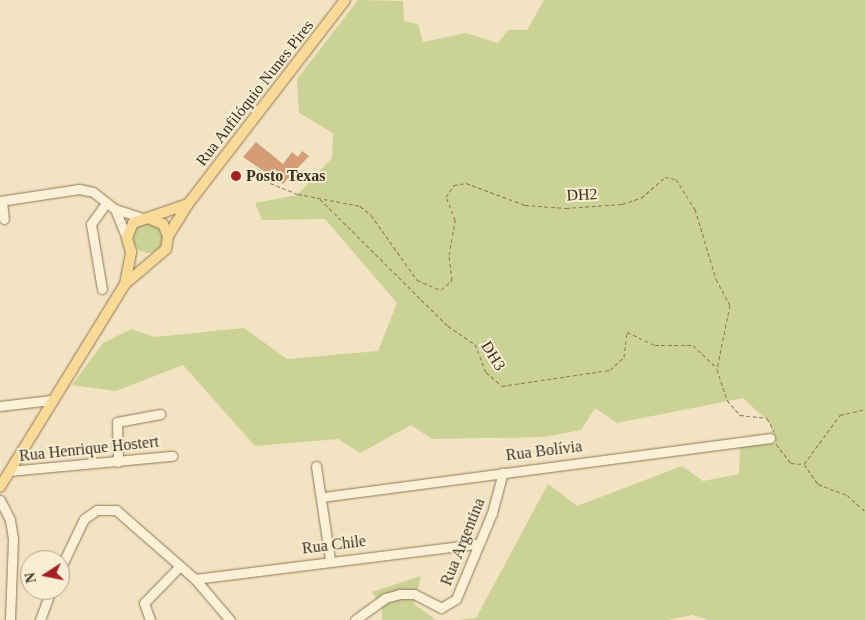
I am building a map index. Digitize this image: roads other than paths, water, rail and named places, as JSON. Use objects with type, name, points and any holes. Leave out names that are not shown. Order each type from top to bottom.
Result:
[{"type":"main road","name":"Rua Anfilóquio Nunes Pires","points":[[0,486],[51,400],[126,284],[166,249],[168,236],[188,204],[345,0]]},
{"type":"main road","points":[[154,258],[132,252],[127,238],[130,228],[146,218],[188,204]]},
{"type":"main road","points":[[146,218],[163,224],[168,236]]},
{"type":"main road","name":"Rua Anfilóquio Nunes Pires","points":[[126,284],[132,252]]},
{"type":"street","points":[[4,219],[1,201],[79,189],[106,202],[115,210],[127,238]]},
{"type":"street","points":[[102,289],[91,224],[106,202]]},
{"type":"street","points":[[115,210],[146,218]]},
{"type":"street","points":[[0,406],[51,400]]},
{"type":"street","points":[[118,462],[118,422],[160,414]]},
{"type":"street","name":"Rua Bolívia","points":[[322,497],[770,438]]},
{"type":"street","name":"Rua Henrique Hostert","points":[[9,471],[172,456]]},
{"type":"street","points":[[316,466],[330,560]]},
{"type":"street","name":"Rua Argentina","points":[[355,620],[385,598],[400,594],[414,594],[435,606],[448,606],[467,579],[477,544],[492,513],[503,472]]},
{"type":"street","points":[[0,500],[10,520],[13,538],[10,620]]},
{"type":"street","points":[[69,550],[84,519],[106,508],[126,517],[195,579],[230,620]]},
{"type":"street","name":"Rua Chile","points":[[195,579],[330,560],[477,544]]},
{"type":"street","points":[[150,620],[144,603],[179,566]]},
{"type":"street","points":[[40,620],[47,600]]},
{"type":"place","name":"Posto Texas","points":[[236,176]]}]
